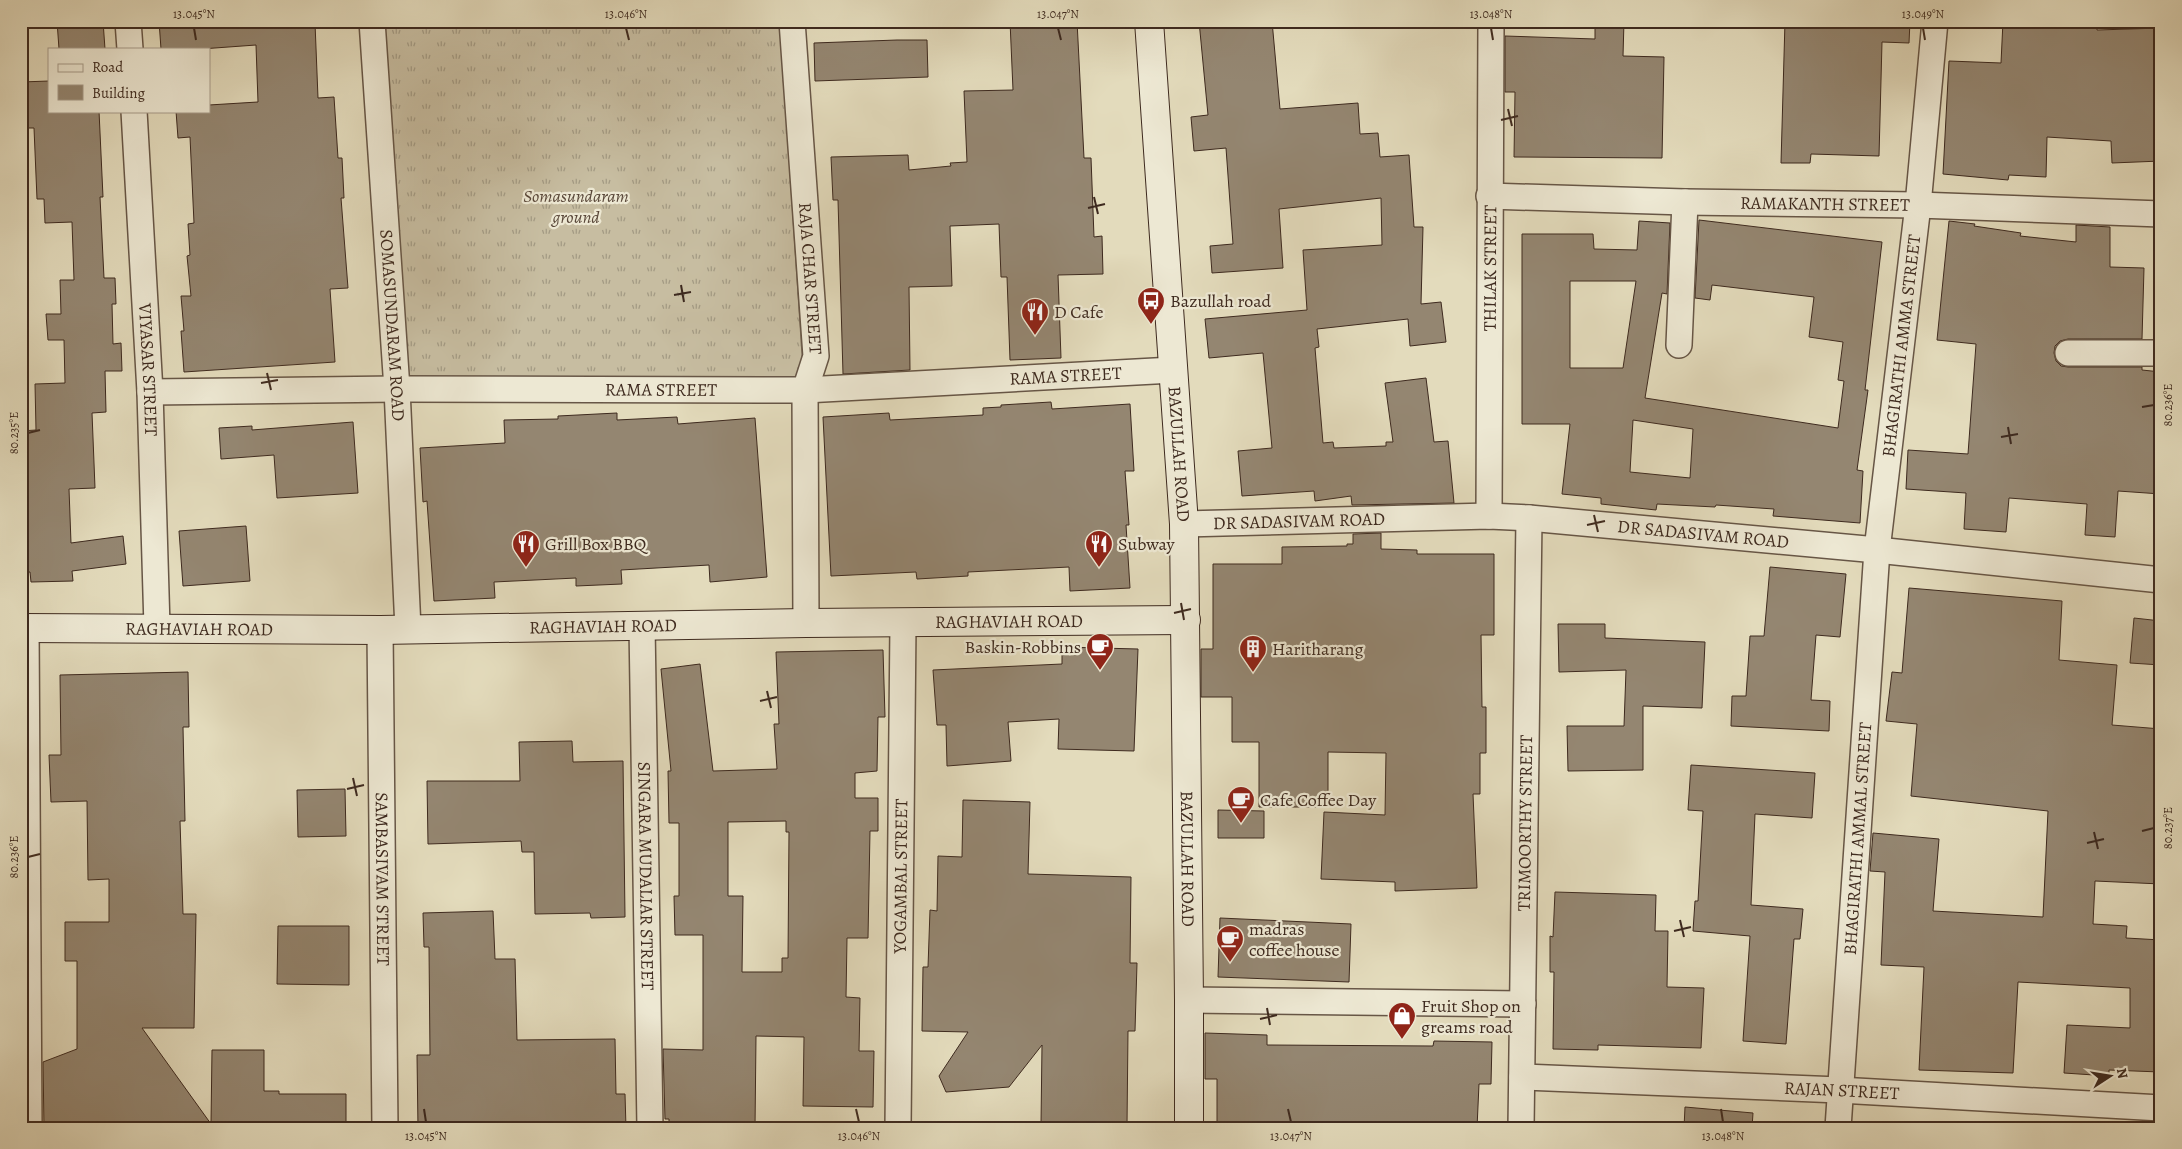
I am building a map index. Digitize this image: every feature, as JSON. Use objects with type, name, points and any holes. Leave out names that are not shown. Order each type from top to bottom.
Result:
[{"type":"street","points":[[128,21],[130,48]]},
{"type":"street","name":"SOMASUNDARAM ROAD","points":[[372,21],[397,389],[408,629]]},
{"type":"street","name":"RAJA CHAR STREET","points":[[792,21],[816,356],[805,390],[806,623]]},
{"type":"street","name":"BAZULLAH ROAD","points":[[1149,21],[1184,524],[1189,1128]]},
{"type":"street","name":"THILAK STREET","points":[[1490,516],[1489,196],[1491,21]]},
{"type":"street","name":"BHAGIRATHI AMMA STREET","points":[[1877,550],[1918,205],[1935,21]]},
{"type":"street","name":"VIYASAR STREET","points":[[134,112],[150,392],[157,627]]},
{"type":"street","name":"RAMAKANTH STREET","points":[[1489,196],[1685,202],[1918,205],[2161,214]]},
{"type":"street","points":[[1679,345],[1685,202]]},
{"type":"street","points":[[2068,353],[2161,353]]},
{"type":"street","name":"RAMA STREET","points":[[150,392],[397,389],[805,390],[1173,370]]},
{"type":"street","name":"DR SADASIVAM ROAD","points":[[1184,524],[1490,516],[1529,518],[1877,550],[2161,580]]},
{"type":"street","name":"TRIMOORTHY STREET","points":[[1521,1128],[1529,518]]},
{"type":"street","name":"BHAGIRATHI AMMAL STREET","points":[[1838,1128],[1839,1090],[1877,550]]},
{"type":"street","name":"RAGHAVIAH ROAD","points":[[23,628],[157,627],[380,630],[642,625],[1186,620]]},
{"type":"street","name":"YOGAMBAL STREET","points":[[898,1128],[903,624]]},
{"type":"street","name":"SINGARA MUDALIAR STREET","points":[[642,625],[650,1128]]},
{"type":"street","points":[[23,628],[28,1128]]},
{"type":"street","name":"SAMBASIVAM STREET","points":[[380,630],[385,1128]]},
{"type":"street","points":[[1189,1000],[1523,1004]]},
{"type":"street","name":"RAJAN STREET","points":[[1522,1077],[1839,1090],[2161,1108]]},
{"type":"green space","name":"Somasundaram ground","points":[[376,21],[780,21],[804,386],[402,397]]},
{"type":"building","points":[[57,21],[103,21],[105,48],[59,48]]},
{"type":"building","points":[[159,21],[239,21],[239,26],[315,23],[318,98],[334,97],[338,158],[342,158],[344,198],[341,198],[348,288],[330,289],[335,362],[184,372],[181,331],[184,331],[181,296],[191,296],[187,256],[190,255],[188,224],[194,223],[190,137],[178,138],[176,112],[210,112],[210,105],[258,102],[256,45],[210,48],[161,48]]},
{"type":"building","points":[[1010,21],[1077,21],[1084,158],[1091,158],[1094,237],[1102,236],[1103,274],[1058,275],[1061,358],[1010,360],[1007,277],[1001,277],[999,224],[950,226],[952,286],[909,287],[910,370],[843,374],[838,200],[833,200],[831,157],[908,155],[909,170],[951,166],[950,163],[967,162],[964,91],[1013,90]]},
{"type":"building","points":[[1199,21],[1272,21],[1280,109],[1358,103],[1360,134],[1378,133],[1380,157],[1409,155],[1414,227],[1423,227],[1421,304],[1441,302],[1446,342],[1410,346],[1408,319],[1317,329],[1319,347],[1315,348],[1323,443],[1333,442],[1334,448],[1386,446],[1386,442],[1393,442],[1385,383],[1426,378],[1434,442],[1448,441],[1454,503],[1352,505],[1351,496],[1315,501],[1314,491],[1242,496],[1238,451],[1272,448],[1263,353],[1209,358],[1205,319],[1307,310],[1303,250],[1382,245],[1381,198],[1279,209],[1283,268],[1212,273],[1210,246],[1233,244],[1226,148],[1194,151],[1191,117],[1208,115]]},
{"type":"building","points":[[1595,21],[1624,21],[1623,56],[1664,57],[1662,158],[1514,157],[1515,92],[1505,92],[1505,36],[1595,39]]},
{"type":"building","points":[[1785,21],[1910,21],[1909,43],[1882,42],[1879,156],[1811,154],[1810,163],[1781,163]]},
{"type":"building","points":[[2003,21],[2097,21],[2097,30],[2161,28],[2161,161],[2112,163],[2111,141],[2047,137],[2046,177],[2009,175],[2008,180],[1943,174],[1949,61],[2001,63]]},
{"type":"building","points":[[927,40],[928,77],[815,81],[814,43]]},
{"type":"building","points":[[48,81],[48,112],[99,112],[103,197],[100,197],[104,278],[115,278],[116,304],[112,304],[113,344],[121,343],[122,371],[105,371],[106,412],[92,413],[95,488],[69,489],[71,543],[123,536],[126,564],[72,571],[73,581],[31,582],[30,572],[21,572],[21,431],[36,430],[35,384],[65,383],[64,340],[48,340],[46,314],[61,314],[60,280],[74,280],[72,222],[45,223],[44,199],[37,199],[34,128],[21,128],[21,82]]},
{"type":"building","points":[[1699,220],[1882,242],[1865,390],[1868,390],[1857,470],[1863,471],[1860,523],[1773,516],[1774,509],[1716,505],[1715,507],[1657,504],[1656,510],[1601,504],[1601,498],[1562,494],[1570,424],[1522,424],[1522,234],[1593,234],[1594,249],[1637,250],[1639,221],[1670,223],[1667,294],[1662,293],[1645,398],[1838,428],[1844,381],[1838,380],[1843,342],[1809,337],[1814,297],[1712,285],[1710,300],[1695,298]],"holes":[[[1570,281],[1636,281],[1623,368],[1570,368]],[[1633,420],[1693,429],[1690,478],[1630,472]]]},
{"type":"building","points":[[1949,221],[2021,233],[2020,236],[2076,242],[2076,225],[2110,227],[2110,267],[2144,268],[2142,339],[2068,339],[2060,341],[2055,346],[2054,353],[2056,361],[2061,366],[2142,367],[2142,370],[2161,372],[2161,494],[2118,491],[2115,537],[2085,535],[2087,504],[2009,498],[2006,532],[1964,529],[1966,493],[1906,489],[1908,450],[1968,454],[1976,344],[1937,340]]},
{"type":"building","points":[[1051,402],[1052,409],[1130,404],[1134,471],[1125,471],[1129,525],[1126,525],[1130,588],[1070,591],[1069,567],[968,572],[968,576],[917,579],[916,572],[831,576],[823,417],[889,413],[890,420],[983,415],[983,408]]},
{"type":"building","points":[[617,413],[617,420],[677,417],[678,424],[755,418],[767,577],[710,582],[709,565],[621,570],[622,584],[576,586],[576,578],[494,582],[495,598],[434,601],[427,501],[423,502],[420,448],[505,443],[504,420],[558,419],[558,416]]},
{"type":"building","points":[[353,422],[358,493],[277,498],[274,455],[221,459],[219,428],[252,426],[252,430]]},
{"type":"building","points":[[246,526],[250,581],[183,586],[179,531]]},
{"type":"building","points":[[1381,533],[1381,549],[1417,550],[1417,554],[1494,554],[1494,635],[1481,635],[1482,707],[1486,707],[1486,753],[1480,753],[1480,794],[1473,794],[1477,888],[1395,891],[1395,882],[1321,879],[1324,812],[1385,815],[1386,753],[1328,752],[1328,807],[1259,807],[1259,742],[1232,742],[1232,697],[1201,697],[1201,649],[1213,649],[1213,564],[1282,564],[1282,547],[1347,546],[1347,544],[1353,544],[1353,534]]},
{"type":"building","points":[[1770,567],[1846,574],[1840,637],[1816,635],[1811,700],[1830,701],[1829,731],[1731,726],[1732,696],[1746,696],[1750,636],[1764,636]]},
{"type":"building","points":[[1909,588],[2062,601],[2059,660],[2117,665],[2112,725],[2161,729],[2161,884],[2095,881],[2093,924],[2127,926],[2126,938],[2161,940],[2160,1072],[2109,1070],[2109,1076],[2064,1073],[2067,1025],[2130,1028],[2130,988],[2018,982],[2013,1073],[1919,1070],[1924,967],[1881,965],[1885,872],[1870,871],[1873,833],[1939,839],[1933,911],[2043,917],[2048,811],[1911,796],[1917,724],[1886,721],[1892,672],[1902,673]]},
{"type":"building","points":[[2134,618],[2161,621],[2161,665],[2130,663]]},
{"type":"building","points":[[1558,624],[1605,624],[1605,638],[1705,642],[1702,708],[1643,706],[1643,770],[1568,771],[1567,726],[1624,726],[1626,670],[1559,672]]},
{"type":"building","points":[[1062,647],[1138,649],[1134,751],[1058,749],[1059,719],[1008,722],[1011,761],[947,766],[946,725],[937,725],[933,670],[1062,664]]},
{"type":"building","points":[[883,650],[885,717],[878,717],[877,771],[855,773],[855,798],[878,798],[878,831],[870,831],[868,938],[847,938],[846,997],[860,998],[859,1051],[874,1051],[873,1107],[803,1106],[804,1037],[756,1036],[755,1128],[669,1128],[669,1119],[665,1119],[663,1049],[703,1050],[703,935],[675,935],[674,896],[679,896],[679,823],[669,823],[668,771],[671,771],[661,669],[700,664],[713,771],[777,769],[774,724],[779,724],[776,652]],"holes":[[[786,821],[786,832],[789,832],[788,958],[782,958],[782,972],[742,972],[743,896],[728,896],[728,822]]]},
{"type":"building","points":[[188,672],[189,727],[183,727],[185,821],[180,821],[183,914],[196,914],[194,1028],[142,1028],[211,1124],[212,1050],[264,1050],[264,1091],[279,1091],[279,1094],[346,1094],[346,1128],[44,1128],[43,1062],[77,1049],[77,961],[65,961],[65,922],[109,922],[109,879],[88,880],[87,801],[51,802],[49,755],[61,755],[60,675]]},
{"type":"building","points":[[572,741],[573,762],[623,761],[625,917],[591,918],[590,913],[535,914],[534,852],[522,852],[521,841],[428,844],[427,781],[520,781],[519,742]]},
{"type":"building","points":[[1691,765],[1815,773],[1812,818],[1755,814],[1751,905],[1803,909],[1800,939],[1794,939],[1786,1044],[1743,1041],[1750,936],[1693,931],[1695,901],[1698,901],[1703,811],[1688,810]]},
{"type":"building","points":[[345,789],[346,836],[298,837],[297,790]]},
{"type":"building","points":[[963,800],[1030,802],[1028,874],[1131,877],[1130,963],[1137,963],[1135,1031],[1128,1031],[1127,1125],[1041,1124],[1042,1045],[1009,1087],[946,1092],[939,1076],[968,1032],[922,1031],[923,967],[928,967],[930,910],[937,911],[938,856],[962,857]]},
{"type":"building","name":"Cafe Coffee Day","points":[[1218,810],[1264,811],[1264,838],[1218,838]]},
{"type":"building","points":[[1555,892],[1656,895],[1655,931],[1668,931],[1667,987],[1704,988],[1701,1048],[1598,1045],[1598,1050],[1553,1049],[1554,972],[1550,972],[1550,936],[1553,937]]},
{"type":"building","points":[[493,911],[495,959],[515,959],[517,1040],[615,1039],[616,1094],[625,1094],[626,1128],[418,1128],[417,1055],[430,1055],[429,947],[424,947],[423,913]]},
{"type":"building","points":[[1220,918],[1351,924],[1349,982],[1218,977]]},
{"type":"building","points":[[278,926],[349,926],[349,985],[277,984]]},
{"type":"building","points":[[1205,1033],[1267,1035],[1267,1045],[1433,1046],[1434,1041],[1492,1042],[1491,1084],[1479,1084],[1477,1128],[1217,1128],[1217,1079],[1205,1079]]},
{"type":"building","points":[[1685,1107],[1753,1113],[1752,1128],[1684,1128]]},
{"type":"place","name":"Bazullah road","points":[[1151,325]]},
{"type":"place","name":"D Cafe","points":[[1035,336]]},
{"type":"place","name":"Grill Box BBQ","points":[[526,568]]},
{"type":"place","name":"Subway","points":[[1099,568]]},
{"type":"place","name":"Baskin-Robbins","points":[[1100,671]]},
{"type":"place","name":"Haritharang","points":[[1253,673]]},
{"type":"place","name":"Cafe Coffee Day","points":[[1241,824]]},
{"type":"place","name":"madras coffee house","points":[[1230,963]]},
{"type":"place","name":"Fruit Shop on greams road","points":[[1402,1040]]}]
